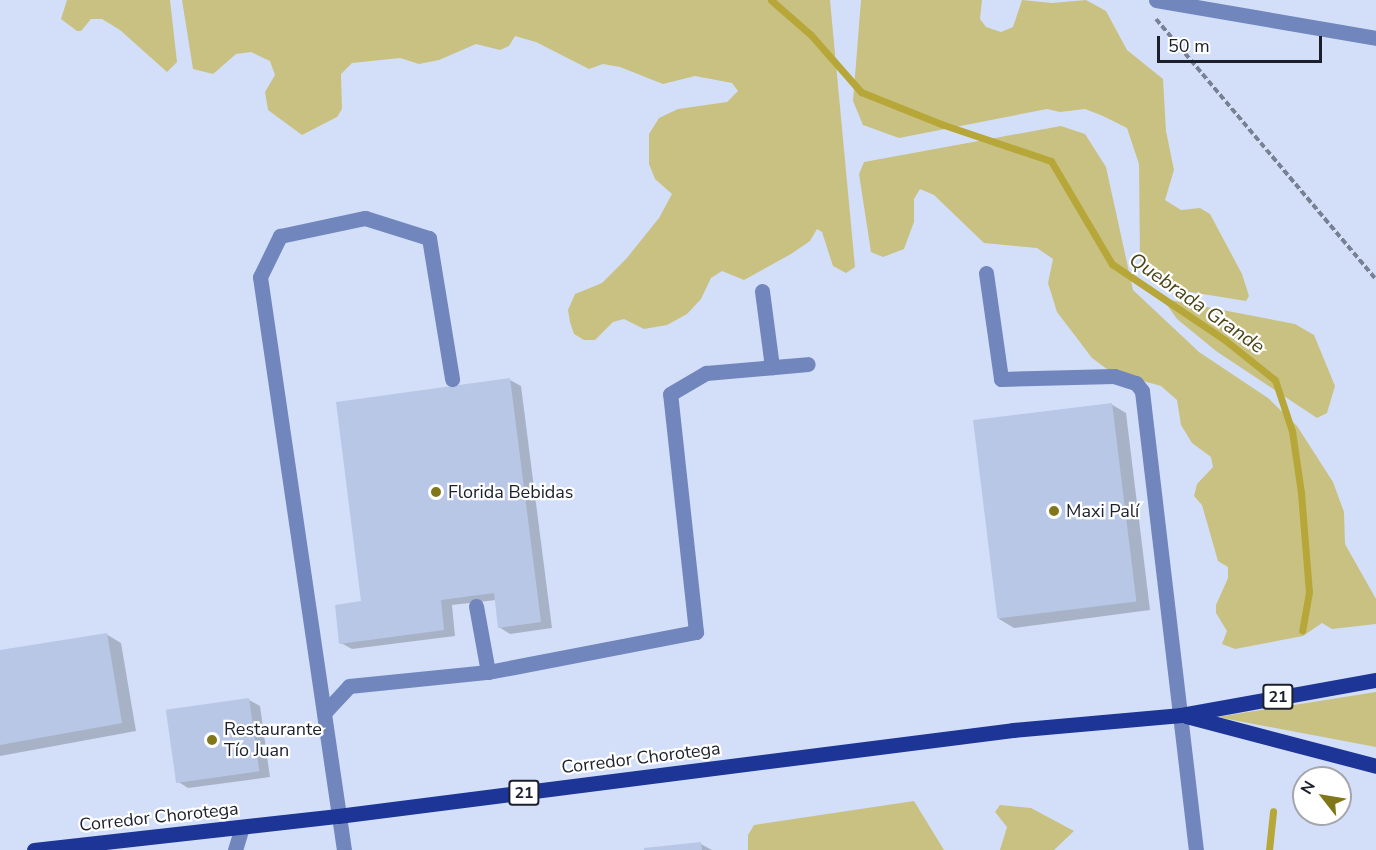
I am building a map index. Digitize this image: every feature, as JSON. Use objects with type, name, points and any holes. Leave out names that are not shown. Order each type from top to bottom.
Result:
[{"type":"main road","name":"Corredor Chorotega","points":[[37,850],[338,816],[1013,730],[1180,715],[1376,680]]},
{"type":"main road","name":"Corredor Chorotega","points":[[1180,715],[1376,766]]},
{"type":"lane","points":[[1152,4],[1376,38]]},
{"type":"lane","points":[[344,850],[260,277],[280,236],[365,218],[429,238],[453,379]]},
{"type":"lane","points":[[986,273],[1001,379],[1114,376],[1136,384],[1142,391],[1196,850]]},
{"type":"lane","points":[[762,291],[772,367]]},
{"type":"lane","points":[[325,712],[349,686],[488,672],[696,632],[670,394],[706,373],[808,364]]},
{"type":"lane","points":[[476,606],[488,672]]},
{"type":"lane","points":[[235,850],[242,827]]},
{"type":"path","points":[[1152,4],[1376,279]]},
{"type":"shaded area","points":[[67,0],[170,0],[177,62],[167,72],[120,30],[102,19],[91,19],[81,31],[77,31],[61,19]]},
{"type":"shaded area","points":[[182,0],[830,0],[855,267],[846,273],[833,266],[822,232],[817,229],[810,241],[744,280],[722,271],[711,278],[701,299],[687,314],[667,325],[644,329],[624,319],[613,322],[595,340],[584,340],[574,334],[570,322],[568,310],[575,294],[602,283],[626,259],[659,218],[672,194],[655,179],[649,164],[649,134],[659,118],[678,109],[727,102],[738,91],[732,83],[695,76],[663,84],[620,67],[603,64],[589,69],[536,42],[515,36],[509,46],[500,50],[476,44],[439,60],[419,64],[400,58],[352,63],[341,74],[342,109],[337,117],[302,135],[268,110],[265,92],[275,75],[270,61],[251,52],[236,54],[213,74],[193,69]]},
{"type":"shaded area","points":[[861,0],[982,0],[980,19],[986,27],[1001,32],[1013,27],[1022,0],[1052,3],[1086,0],[1106,11],[1127,50],[1163,79],[1166,131],[1174,170],[1165,200],[1181,210],[1200,208],[1210,214],[1242,274],[1249,296],[1246,301],[1184,291],[1160,283],[1144,272],[1140,260],[1139,164],[1127,128],[1103,116],[1085,109],[1060,112],[1047,109],[899,138],[863,125],[853,101]]},
{"type":"shaded area","points":[[1061,126],[1085,134],[1106,167],[1133,290],[1199,352],[1268,398],[1297,426],[1333,482],[1344,512],[1345,544],[1376,599],[1376,624],[1332,629],[1322,623],[1303,636],[1235,649],[1222,644],[1227,631],[1216,613],[1216,605],[1228,578],[1228,567],[1218,561],[1202,505],[1194,496],[1197,484],[1213,467],[1211,457],[1192,443],[1181,425],[1177,400],[1161,386],[1111,372],[1092,358],[1057,312],[1048,283],[1053,259],[1037,248],[984,243],[934,195],[920,189],[914,199],[914,222],[904,249],[883,257],[871,252],[859,174],[864,162]]},
{"type":"shaded area","points":[[1170,300],[1295,324],[1314,335],[1335,386],[1327,413],[1317,418],[1216,351],[1177,319],[1167,305]]},
{"type":"shaded area","points":[[1376,692],[1376,747],[1217,717]]},
{"type":"shaded area","points":[[914,801],[944,850],[748,850],[748,835],[754,825]]},
{"type":"shaded area","points":[[1000,805],[1031,808],[1074,831],[1054,850],[1000,850],[1007,827],[995,812]]},
{"type":"building","name":"Florida Bebidas","points":[[510,378],[541,622],[498,628],[494,593],[441,600],[444,630],[339,644],[335,605],[361,601],[336,402]]},
{"type":"building","name":"Maxi Palí","points":[[1112,403],[1136,602],[997,619],[973,420]]},
{"type":"building","points":[[107,633],[122,723],[0,745],[0,650]]},
{"type":"building","name":"Restaurante Tío Juan","points":[[249,698],[259,771],[176,783],[166,710]]},
{"type":"building","points":[[701,842],[702,850],[644,850],[644,848]]},
{"type":"waterway","name":"Quebrada Grande","points":[[771,0],[811,35],[861,92],[944,125],[1051,161],[1112,264],[1225,340],[1275,380],[1292,431],[1301,493],[1309,592],[1302,630]]},
{"type":"waterway","name":"Quebrada Grande","points":[[1269,850],[1273,811]]},
{"type":"place","name":"Florida Bebidas","points":[[436,492]]},
{"type":"place","name":"Maxi Palí","points":[[1054,511]]},
{"type":"place","name":"Restaurante Tío Juan","points":[[212,740]]}]
